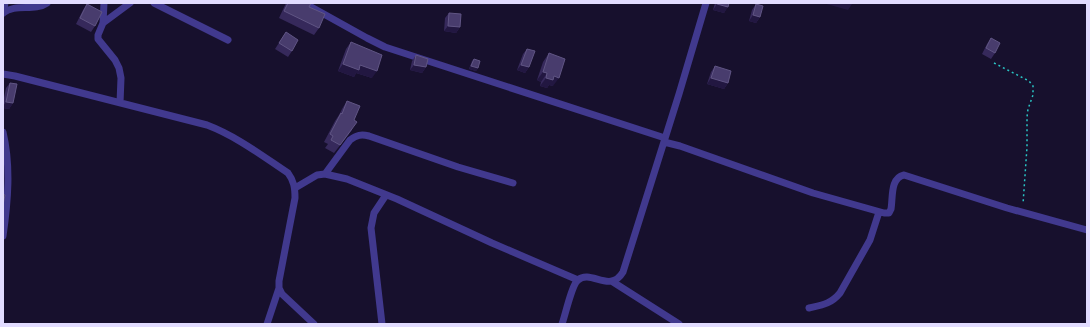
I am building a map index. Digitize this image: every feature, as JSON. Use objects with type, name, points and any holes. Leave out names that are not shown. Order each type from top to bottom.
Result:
[{"type":"street","points":[[3,13],[5,3]]},
{"type":"street","points":[[3,13],[9,9],[38,7],[46,3]]},
{"type":"street","points":[[104,3],[103,23],[98,39],[115,60],[119,68],[121,78],[120,103]]},
{"type":"street","points":[[103,23],[130,3]]},
{"type":"street","points":[[157,3],[228,40]]},
{"type":"street","points":[[304,3],[385,47],[664,140],[827,197],[879,212],[889,213],[892,204],[895,180],[904,175],[1022,212],[1087,230]]},
{"type":"street","points":[[613,282],[619,279],[623,272],[706,3]]},
{"type":"street","points":[[3,74],[207,125],[239,140],[288,172],[295,188],[295,198],[279,281],[279,288],[267,324]]},
{"type":"street","points":[[3,132],[7,148],[8,169],[3,236]]},
{"type":"street","points":[[325,174],[350,140],[355,136],[362,134],[458,167],[514,183]]},
{"type":"street","points":[[295,188],[317,175],[325,174],[347,179],[578,280]]},
{"type":"street","points":[[382,324],[371,228],[374,212],[386,195]]},
{"type":"street","points":[[809,308],[829,303],[840,293],[870,240],[879,212]]},
{"type":"street","points":[[562,324],[574,286],[578,280],[585,277],[613,282],[679,324]]},
{"type":"street","points":[[279,288],[282,294],[314,324]]},
{"type":"path","points":[[994,63],[1029,81],[1033,86],[1033,95],[1026,117],[1027,147],[1022,212]]},
{"type":"building","points":[[288,3],[311,3],[309,7],[325,14],[319,28],[284,11]]},
{"type":"building","points":[[717,3],[729,3],[728,7]]},
{"type":"building","points":[[87,4],[102,12],[95,26],[80,18]]},
{"type":"building","points":[[756,4],[763,6],[760,17],[753,15]]},
{"type":"building","points":[[449,13],[461,14],[460,27],[448,26]]},
{"type":"building","points":[[286,32],[298,40],[292,51],[279,43]]},
{"type":"building","points":[[991,38],[1000,43],[995,53],[986,48]]},
{"type":"building","points":[[351,42],[382,55],[377,71],[360,65],[359,70],[343,64]]},
{"type":"building","points":[[527,49],[535,51],[529,67],[521,65]]},
{"type":"building","points":[[549,53],[565,59],[559,78],[554,76],[553,80],[546,78],[547,73],[543,72]]},
{"type":"building","points":[[416,55],[428,59],[426,67],[414,65]]},
{"type":"building","points":[[474,59],[480,61],[478,68],[471,66]]},
{"type":"building","points":[[715,66],[731,71],[728,83],[711,78]]},
{"type":"building","points":[[10,83],[17,84],[13,103],[6,102]]},
{"type":"building","points":[[347,101],[360,106],[354,120],[357,122],[340,145],[331,140],[333,136],[330,134],[341,113],[342,114]]},
{"type":"building","points":[[3,194],[5,195],[3,205]]}]
